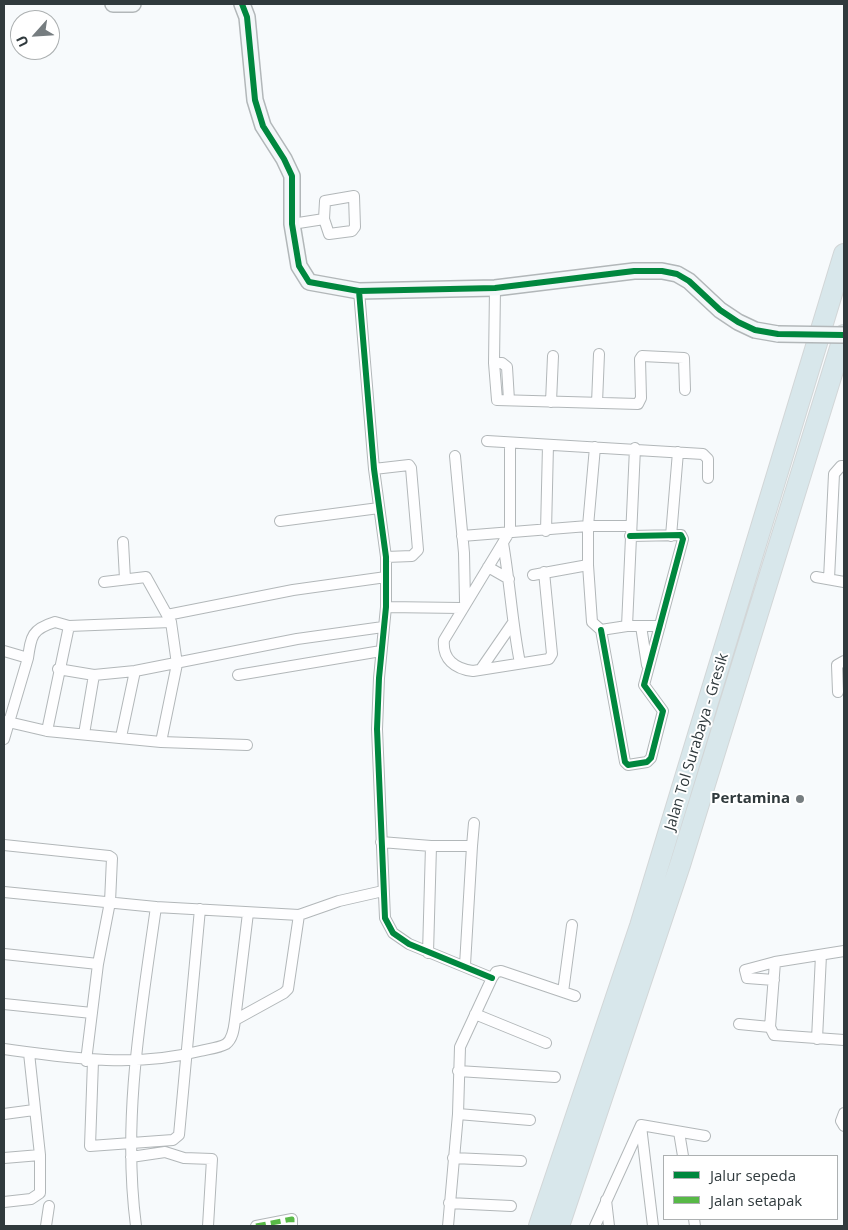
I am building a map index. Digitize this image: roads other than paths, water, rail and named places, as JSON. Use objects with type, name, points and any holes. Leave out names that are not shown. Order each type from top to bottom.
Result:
[{"type":"highway","name":"Jalan Tol Surabaya - Gresik","points":[[538,1226],[640,926],[844,254]]},
{"type":"highway","name":"Jalan Tol Surabaya - Gresik","points":[[559,1226],[680,865],[844,335]]},
{"type":"street","points":[[113,4],[133,4]]},
{"type":"street","points":[[242,4],[247,17],[254,100],[263,126],[284,159],[292,176],[292,224],[298,266],[302,275],[309,282],[359,291],[494,288],[634,271],[662,271],[677,274],[689,281],[720,310],[755,330],[778,334],[844,335]]},
{"type":"street","points":[[292,224],[324,220]]},
{"type":"street","points":[[494,288],[494,363],[502,363],[507,367],[509,400],[638,404],[640,402],[640,359],[642,356],[684,358],[685,390]]},
{"type":"street","points":[[359,291],[374,470],[386,557],[386,607],[381,651],[377,729],[380,842],[385,918],[393,933],[428,953],[492,978]]},
{"type":"street","points":[[597,403],[599,354]]},
{"type":"street","points":[[551,402],[553,356]]},
{"type":"street","points":[[488,441],[635,448],[706,456],[708,478]]},
{"type":"street","points":[[510,443],[510,531],[463,605],[444,640],[443,651],[446,659],[464,670],[549,659],[551,657],[544,572]]},
{"type":"street","points":[[546,531],[548,444]]},
{"type":"street","points":[[462,536],[510,531],[546,531],[588,526],[681,536],[683,539],[647,668],[644,687],[663,711],[652,758],[647,762],[628,765],[625,762],[601,630],[592,622],[591,616],[588,526],[595,447]]},
{"type":"street","points":[[627,626],[635,448]]},
{"type":"street","points":[[671,536],[678,452]]},
{"type":"street","points":[[455,456],[462,536],[463,605]]},
{"type":"street","points":[[374,470],[409,465],[411,468],[418,550],[412,556],[386,557]]},
{"type":"street","points":[[829,579],[834,474],[841,466],[844,466]]},
{"type":"street","points":[[280,521],[380,508]]},
{"type":"street","points":[[123,542],[125,579]]},
{"type":"street","points":[[504,543],[512,624],[520,663]]},
{"type":"street","points":[[533,575],[588,565]]},
{"type":"street","points":[[488,567],[509,579]]},
{"type":"street","points":[[104,582],[146,577],[169,618],[177,664],[161,742]]},
{"type":"street","points":[[4,739],[6,721],[28,658],[31,637],[37,630],[55,622],[69,626],[169,618],[294,590],[386,577]]},
{"type":"street","points":[[816,578],[844,582]]},
{"type":"street","points":[[386,607],[463,605]]},
{"type":"street","points":[[481,669],[512,624]]},
{"type":"street","points":[[47,731],[58,669],[69,626]]},
{"type":"street","points":[[601,630],[627,626],[660,626]]},
{"type":"street","points":[[642,626],[647,668]]},
{"type":"street","points":[[58,669],[94,675],[135,671],[297,639],[383,627]]},
{"type":"street","points":[[238,675],[381,651]]},
{"type":"street","points":[[4,652],[28,658]]},
{"type":"street","points":[[838,692],[837,665],[844,661]]},
{"type":"street","points":[[121,737],[135,671]]},
{"type":"street","points":[[84,734],[94,675]]},
{"type":"street","points":[[6,721],[47,731],[161,742],[247,745]]},
{"type":"street","points":[[465,966],[474,823]]},
{"type":"street","points":[[380,842],[431,846],[472,846]]},
{"type":"street","points":[[4,846],[109,856],[113,862],[110,902],[98,964],[92,1013],[89,1061],[90,1146],[130,1145],[173,1140],[179,1135],[200,909]]},
{"type":"street","points":[[428,953],[431,846]]},
{"type":"street","points":[[4,892],[156,907],[299,915],[339,901],[383,891]]},
{"type":"street","points":[[136,1226],[130,1145],[134,1061],[156,907]]},
{"type":"street","points":[[4,1049],[89,1061],[134,1061],[188,1054],[225,1045],[231,1038],[235,1020],[248,913]]},
{"type":"street","points":[[235,1020],[288,989],[299,915]]},
{"type":"street","points":[[563,992],[572,925]]},
{"type":"street","points":[[774,980],[747,978],[745,970],[775,962],[844,951]]},
{"type":"street","points":[[4,954],[98,964]]},
{"type":"street","points":[[817,1039],[821,955]]},
{"type":"street","points":[[775,962],[770,1027],[774,1035],[844,1040]]},
{"type":"street","points":[[448,1226],[458,1114],[460,1047],[492,978],[496,972],[501,971],[575,996]]},
{"type":"street","points":[[4,1004],[92,1013]]},
{"type":"street","points":[[475,1014],[546,1043]]},
{"type":"street","points":[[739,1024],[770,1027]]},
{"type":"street","points":[[4,1202],[31,1199],[40,1193],[40,1155],[29,1053]]},
{"type":"street","points":[[458,1071],[556,1077]]},
{"type":"street","points":[[4,1114],[34,1110]]},
{"type":"street","points":[[458,1114],[530,1120]]},
{"type":"street","points":[[844,1114],[841,1121],[844,1126]]},
{"type":"street","points":[[641,1125],[705,1136]]},
{"type":"street","points":[[595,1226],[641,1125]]},
{"type":"street","points":[[641,1125],[653,1226]]},
{"type":"street","points":[[679,1132],[683,1155]]},
{"type":"street","points":[[131,1157],[165,1152],[184,1158],[212,1159],[208,1226]]},
{"type":"street","points":[[4,1158],[40,1155]]},
{"type":"street","points":[[453,1158],[521,1161]]},
{"type":"street","points":[[606,1199],[609,1226]]},
{"type":"street","points":[[449,1203],[511,1206]]},
{"type":"street","points":[[46,1226],[49,1206]]},
{"type":"street","points":[[256,1226],[292,1219],[292,1226]]},
{"type":"place","name":"Pertamina","points":[[800,799]]}]
